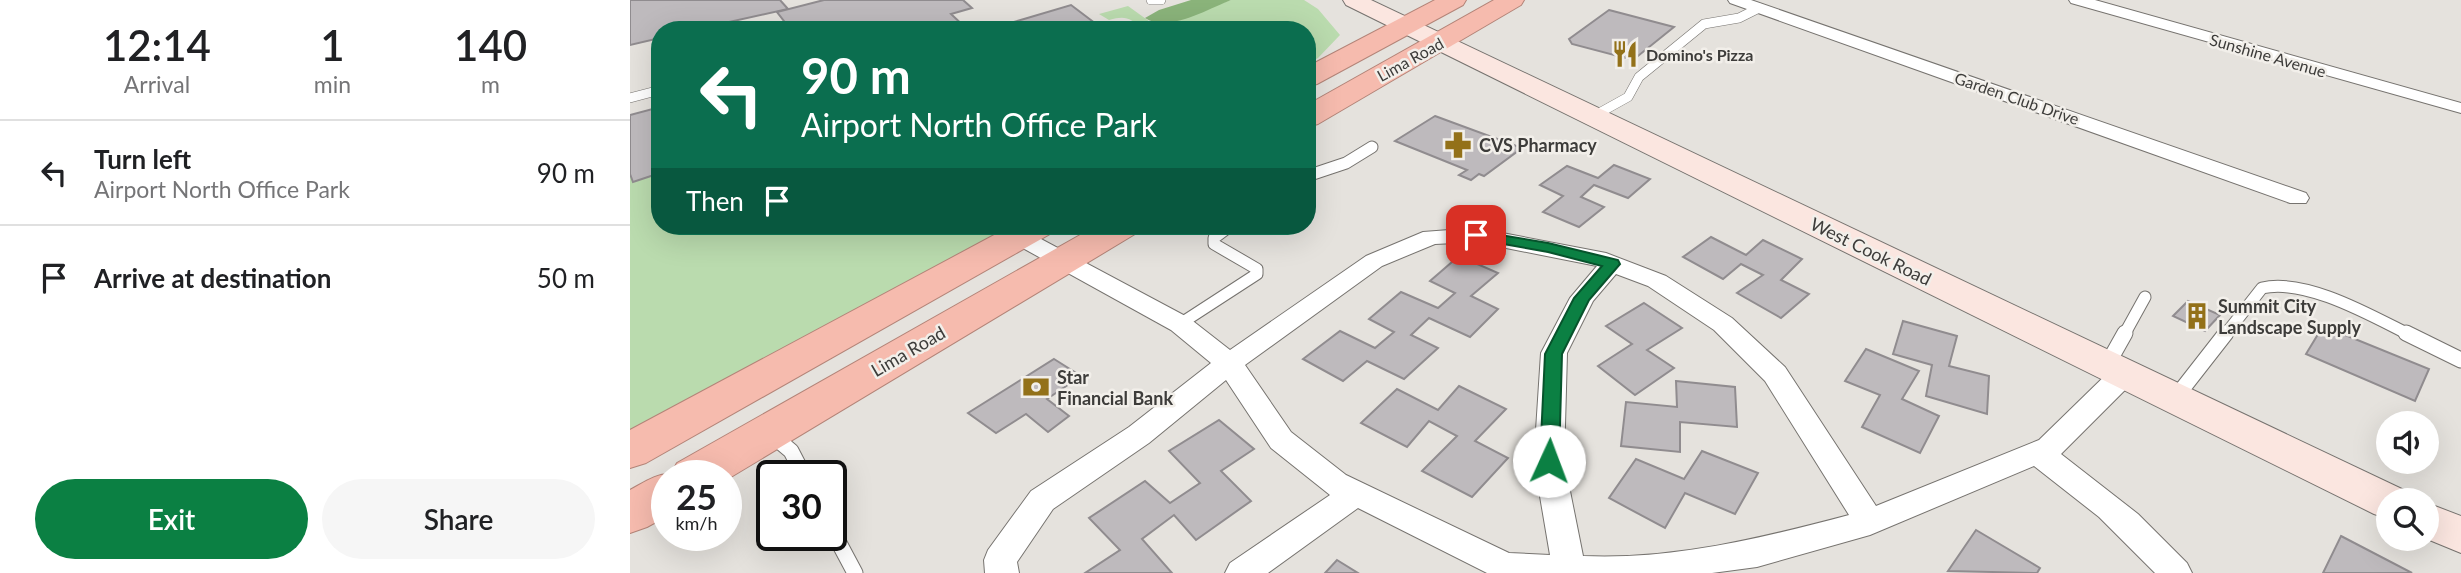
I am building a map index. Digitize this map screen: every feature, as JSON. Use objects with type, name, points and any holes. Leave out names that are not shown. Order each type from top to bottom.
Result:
[{"type":"highway","name":"Lima Road","points":[[1316,73],[1454,0]]},
{"type":"highway","name":"Lima Road","points":[[1316,113],[1512,0]]},
{"type":"highway","points":[[630,451],[1021,235]]},
{"type":"highway","name":"Lima Road","points":[[721,460],[1106,235]]},
{"type":"highway","points":[[630,513],[651,501]]},
{"type":"main road","name":"West Cook Road","points":[[1354,0],[2376,496]]},
{"type":"main road","points":[[2439,525],[2461,535]]},
{"type":"street","name":"Garden Club Drive","points":[[1736,0],[2298,198]]},
{"type":"street","name":"Sunshine Avenue","points":[[2077,0],[2459,108]]},
{"type":"street","points":[[1033,235],[1063,260],[1180,324],[1229,363],[1281,440],[1335,483],[1506,567],[1622,572],[1757,553],[1870,522],[2049,448],[2116,369]]},
{"type":"street","points":[[1002,573],[1000,560],[1042,500],[1139,435],[1229,363],[1374,261],[1431,237],[1476,235],[1561,250],[1612,264],[1657,281],[1723,324],[1765,362],[1798,408],[1870,522]]},
{"type":"street","points":[[1569,570],[1549,461],[1554,354],[1582,298],[1612,264]]},
{"type":"street","points":[[2037,453],[2098,495],[2152,546],[2175,573]]},
{"type":"street","points":[[1242,573],[1356,494]]},
{"type":"lane","points":[[1151,0],[1161,0]]},
{"type":"lane","points":[[1592,117],[1632,96],[1637,89],[1639,76],[1704,24],[1739,19],[1759,8]]},
{"type":"lane","points":[[630,98],[651,92]]},
{"type":"lane","points":[[1316,173],[1346,163],[1372,147]]},
{"type":"lane","points":[[1180,324],[1257,274],[1250,263],[1214,244],[1214,238],[1218,235]]},
{"type":"lane","points":[[2176,397],[2262,288],[2278,285],[2298,288],[2344,306],[2461,360]]},
{"type":"lane","points":[[2116,369],[2145,297]]},
{"type":"lane","points":[[769,432],[791,451],[796,460]]},
{"type":"lane","points":[[843,551],[855,573]]},
{"type":"green space","points":[[1191,0],[1231,0],[1176,21],[1152,21],[1145,18],[1159,10]]},
{"type":"green space","points":[[1231,0],[1304,0],[1318,9],[1340,35],[1316,59],[1316,21],[1173,21]]},
{"type":"green space","points":[[1128,6],[1149,21],[1120,18],[1109,20],[1099,14]]},
{"type":"green space","points":[[630,174],[633,182],[651,176],[651,235],[993,235],[630,431]]},
{"type":"building","points":[[630,0],[780,0],[788,9],[734,21],[651,21],[651,40],[630,45]]},
{"type":"building","points":[[824,0],[963,0],[972,8],[951,14],[958,21],[784,21],[777,12]]},
{"type":"building","points":[[1071,5],[1092,21],[1017,21]]},
{"type":"building","points":[[1609,10],[1674,27],[1633,60],[1572,44],[1569,39]]},
{"type":"building","points":[[651,109],[651,176],[633,182],[630,174],[630,115]]},
{"type":"building","name":"CVS Pharmacy","points":[[1435,116],[1522,148],[1484,176],[1479,174],[1471,180],[1459,175],[1467,170],[1395,141]]},
{"type":"building","points":[[1614,165],[1650,179],[1628,198],[1594,185],[1581,197],[1604,207],[1579,227],[1543,212],[1563,196],[1540,185],[1567,166],[1598,178]]},
{"type":"building","points":[[1711,237],[1746,255],[1763,240],[1802,259],[1781,280],[1809,294],[1781,318],[1737,293],[1763,275],[1741,264],[1723,279],[1683,257]]},
{"type":"building","points":[[1459,256],[1498,273],[1471,296],[1498,309],[1470,337],[1429,318],[1411,335],[1438,348],[1404,379],[1367,361],[1343,381],[1303,359],[1340,331],[1375,348],[1394,332],[1369,319],[1401,292],[1438,308],[1455,293],[1430,281]]},
{"type":"building","name":"Summit City Landscape Supply","points":[[2188,301],[2220,315],[2205,331],[2173,316]]},
{"type":"building","points":[[1644,303],[1682,328],[1647,350],[1674,368],[1635,395],[1598,366],[1632,344],[1606,326]]},
{"type":"building","points":[[1903,321],[1957,336],[1949,366],[1989,376],[1987,414],[1926,396],[1932,365],[1893,354]]},
{"type":"building","points":[[2323,326],[2429,369],[2415,401],[2306,354]]},
{"type":"building","points":[[1866,349],[1919,371],[1902,399],[1939,416],[1920,453],[1862,427],[1880,395],[1845,381]]},
{"type":"building","name":"Star Financial Bank","points":[[1054,359],[1081,376],[1047,399],[1069,416],[1048,432],[1026,414],[996,433],[968,413]]},
{"type":"building","points":[[1676,381],[1735,387],[1737,427],[1680,422],[1680,452],[1621,446],[1626,402],[1677,407]]},
{"type":"building","points":[[1459,386],[1506,409],[1475,441],[1508,458],[1472,497],[1422,471],[1457,436],[1429,421],[1407,447],[1361,423],[1397,389],[1438,410]]},
{"type":"building","points":[[1219,420],[1254,449],[1221,471],[1251,501],[1196,540],[1174,515],[1142,539],[1172,573],[1085,573],[1120,550],[1089,518],[1145,481],[1170,503],[1200,483],[1169,451]]},
{"type":"building","points":[[1702,451],[1758,473],[1735,514],[1685,493],[1665,528],[1609,498],[1636,459],[1684,479]]},
{"type":"building","points":[[1976,530],[2040,568],[2037,573],[1948,571]]},
{"type":"building","points":[[2341,536],[2412,573],[2323,573]]},
{"type":"building","points":[[1337,560],[1358,573],[1325,573]]},
{"type":"place","name":"Domino's Pizza","points":[[1625,54]]},
{"type":"place","name":"CVS Pharmacy","points":[[1458,145]]},
{"type":"place","name":"Summit City Landscape Supply","points":[[2197,316]]},
{"type":"place","name":"Star Financial Bank","points":[[1036,387]]},
{"type":"route","points":[[1476,235],[1598,258],[1612,264],[1582,298],[1554,354],[1549,461]]}]
